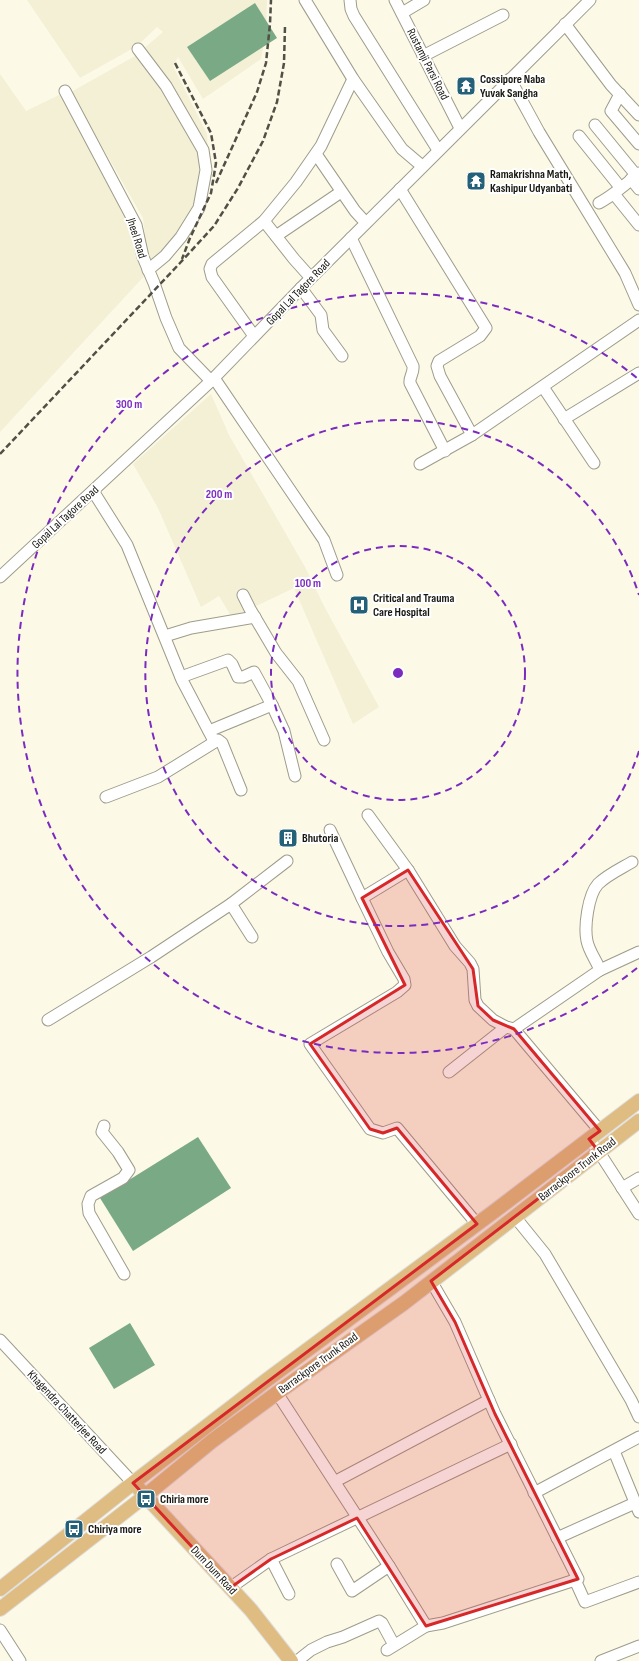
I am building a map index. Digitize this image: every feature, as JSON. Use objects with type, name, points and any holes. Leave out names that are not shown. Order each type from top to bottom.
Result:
[{"type":"main road","name":"Barrackpore Trunk Road","points":[[0,1589],[133,1483],[268,1379],[477,1224],[639,1101]]},
{"type":"main road","name":"Barrackpore Trunk Road","points":[[0,1609],[212,1442],[432,1281],[639,1121]]},
{"type":"main road","points":[[386,1292],[396,1308]]},
{"type":"main road","name":"Dum Dum Road","points":[[133,1483],[250,1610],[291,1661]]},
{"type":"street","points":[[305,0],[353,79],[402,149],[422,166]]},
{"type":"street","points":[[350,0],[351,9],[354,16],[438,150]]},
{"type":"street","name":"Rustamji Parsi Road","points":[[395,0],[460,128]]},
{"type":"street","points":[[402,13],[424,0]]},
{"type":"street","name":"Gopal Lal Tagore Road","points":[[0,577],[213,379],[422,166],[590,0]]},
{"type":"street","points":[[423,56],[503,14]]},
{"type":"street","points":[[565,24],[611,85],[639,115]]},
{"type":"street","points":[[138,49],[166,86],[203,150],[206,170],[199,208],[181,237],[164,256],[148,270]]},
{"type":"street","points":[[510,78],[539,132],[625,273],[639,305]]},
{"type":"street","points":[[254,336],[212,277],[210,270],[212,264],[264,221],[296,182],[316,154],[331,127],[353,79]]},
{"type":"street","name":"Jheel Road","points":[[65,91],[136,225],[143,258],[179,348],[213,379],[324,540],[337,575]]},
{"type":"street","points":[[620,94],[611,111],[639,144]]},
{"type":"street","points":[[595,125],[635,176],[639,189]]},
{"type":"street","points":[[579,136],[639,225]]},
{"type":"street","points":[[316,154],[355,211],[366,223]]},
{"type":"street","points":[[599,203],[617,191],[635,176]]},
{"type":"street","points":[[400,189],[486,328],[480,336],[439,361],[437,366],[440,376],[472,435]]},
{"type":"street","points":[[276,236],[342,192]]},
{"type":"street","points":[[264,221],[311,278]]},
{"type":"street","points":[[351,238],[413,366],[414,371],[409,379],[410,383],[445,451]]},
{"type":"street","points":[[301,288],[321,315],[323,330],[342,356]]},
{"type":"street","points":[[420,464],[472,435],[639,320]]},
{"type":"street","points":[[564,419],[639,373]]},
{"type":"street","points":[[543,387],[594,463]]},
{"type":"street","points":[[93,491],[127,545],[181,677],[212,736],[222,743],[241,790]]},
{"type":"street","points":[[243,595],[276,653],[298,681],[324,740]]},
{"type":"street","points":[[165,636],[191,628],[255,617]]},
{"type":"street","points":[[181,677],[228,660],[232,664],[238,677],[243,677],[254,672],[284,731],[295,776]]},
{"type":"street","points":[[106,797],[158,776],[212,736],[272,705]]},
{"type":"street","points":[[368,815],[408,870],[455,946],[466,958],[473,969],[475,1000],[478,1006],[493,1020],[510,1028],[594,1135],[599,1152],[639,1214]]},
{"type":"street","points":[[330,830],[388,952],[404,979],[405,985],[397,992],[310,1044],[370,1129],[383,1133],[397,1128],[477,1224]]},
{"type":"street","points":[[48,1020],[151,957],[231,904],[287,861]]},
{"type":"street","points":[[600,970],[587,943],[586,932],[590,902],[597,886],[606,877],[632,862]]},
{"type":"street","points":[[362,898],[408,870]]},
{"type":"street","points":[[231,904],[252,937]]},
{"type":"street","points":[[449,1072],[510,1028],[600,970],[639,952]]},
{"type":"street","points":[[104,1126],[102,1132],[118,1152],[129,1170],[123,1178],[91,1196],[88,1204],[89,1214],[124,1274]]},
{"type":"street","points":[[622,1188],[639,1178]]},
{"type":"street","points":[[515,1217],[545,1254],[639,1417]]},
{"type":"street","points":[[297,1661],[311,1650],[327,1642],[379,1621],[382,1623],[391,1648],[426,1626],[443,1623],[578,1579],[510,1444],[455,1322],[432,1281]]},
{"type":"street","name":"Khagendra Chatterjee Road","points":[[0,1340],[133,1483]]},
{"type":"street","points":[[277,1393],[336,1481],[357,1518],[426,1626]]},
{"type":"street","points":[[336,1481],[490,1400]]},
{"type":"street","points":[[534,1493],[639,1437]]},
{"type":"street","points":[[230,1588],[271,1558],[510,1444]]},
{"type":"street","points":[[557,1538],[637,1507],[614,1451]]},
{"type":"street","points":[[271,1558],[289,1594]]},
{"type":"street","points":[[337,1564],[352,1592],[389,1566]]},
{"type":"street","points":[[575,1580],[585,1602],[639,1582]]},
{"type":"street","points":[[0,1630],[20,1661]]},
{"type":"street","points":[[601,1661],[639,1646]]},
{"type":"highlighted area","points":[[408,870],[473,969],[478,1006],[493,1020],[514,1029],[600,1131],[589,1139],[599,1152],[431,1281],[455,1322],[495,1414],[578,1579],[426,1626],[357,1518],[271,1559],[230,1588],[133,1483],[477,1224],[397,1128],[383,1133],[370,1129],[310,1044],[405,985],[362,898]]},
{"type":"shaded area","points":[[27,0],[267,0],[266,30],[261,59],[203,99],[178,57],[173,66],[207,134],[209,170],[194,218],[153,268],[147,253],[143,218],[71,92],[135,56],[163,32],[157,27],[137,46],[80,78]]},
{"type":"shaded area","points":[[255,3],[277,38],[210,81],[187,47]]},
{"type":"shaded area","points":[[0,74],[26,111],[65,92],[138,223],[147,273],[0,432]]},
{"type":"shaded area","points":[[211,394],[229,435],[305,567],[323,604],[379,707],[353,724],[294,588],[250,609],[231,616],[219,596],[201,607],[158,508],[133,464]]},
{"type":"shaded area","points":[[198,1137],[231,1188],[133,1251],[100,1198]]},
{"type":"shaded area","points":[[130,1323],[155,1365],[114,1389],[89,1348]]},
{"type":"railway","points":[[216,183],[257,92],[266,63],[271,0]]},
{"type":"railway","points":[[0,454],[214,226],[238,188],[263,141],[277,102],[284,63],[285,26]]},
{"type":"railway","points":[[175,63],[211,133],[216,163],[211,193],[182,259]]},
{"type":"place","name":"Cossipore Naba Yuvak Sangha","points":[[466,86]]},
{"type":"place","name":"Ramakrishna Math, Kashipur Udyanbati","points":[[476,181]]},
{"type":"place","name":"Critical and Trauma Care Hospital","points":[[359,605]]},
{"type":"place","name":"Bhutoria","points":[[288,838]]},
{"type":"place","name":"Chiria more","points":[[146,1499]]},
{"type":"place","name":"Chiriya more","points":[[74,1529]]}]
